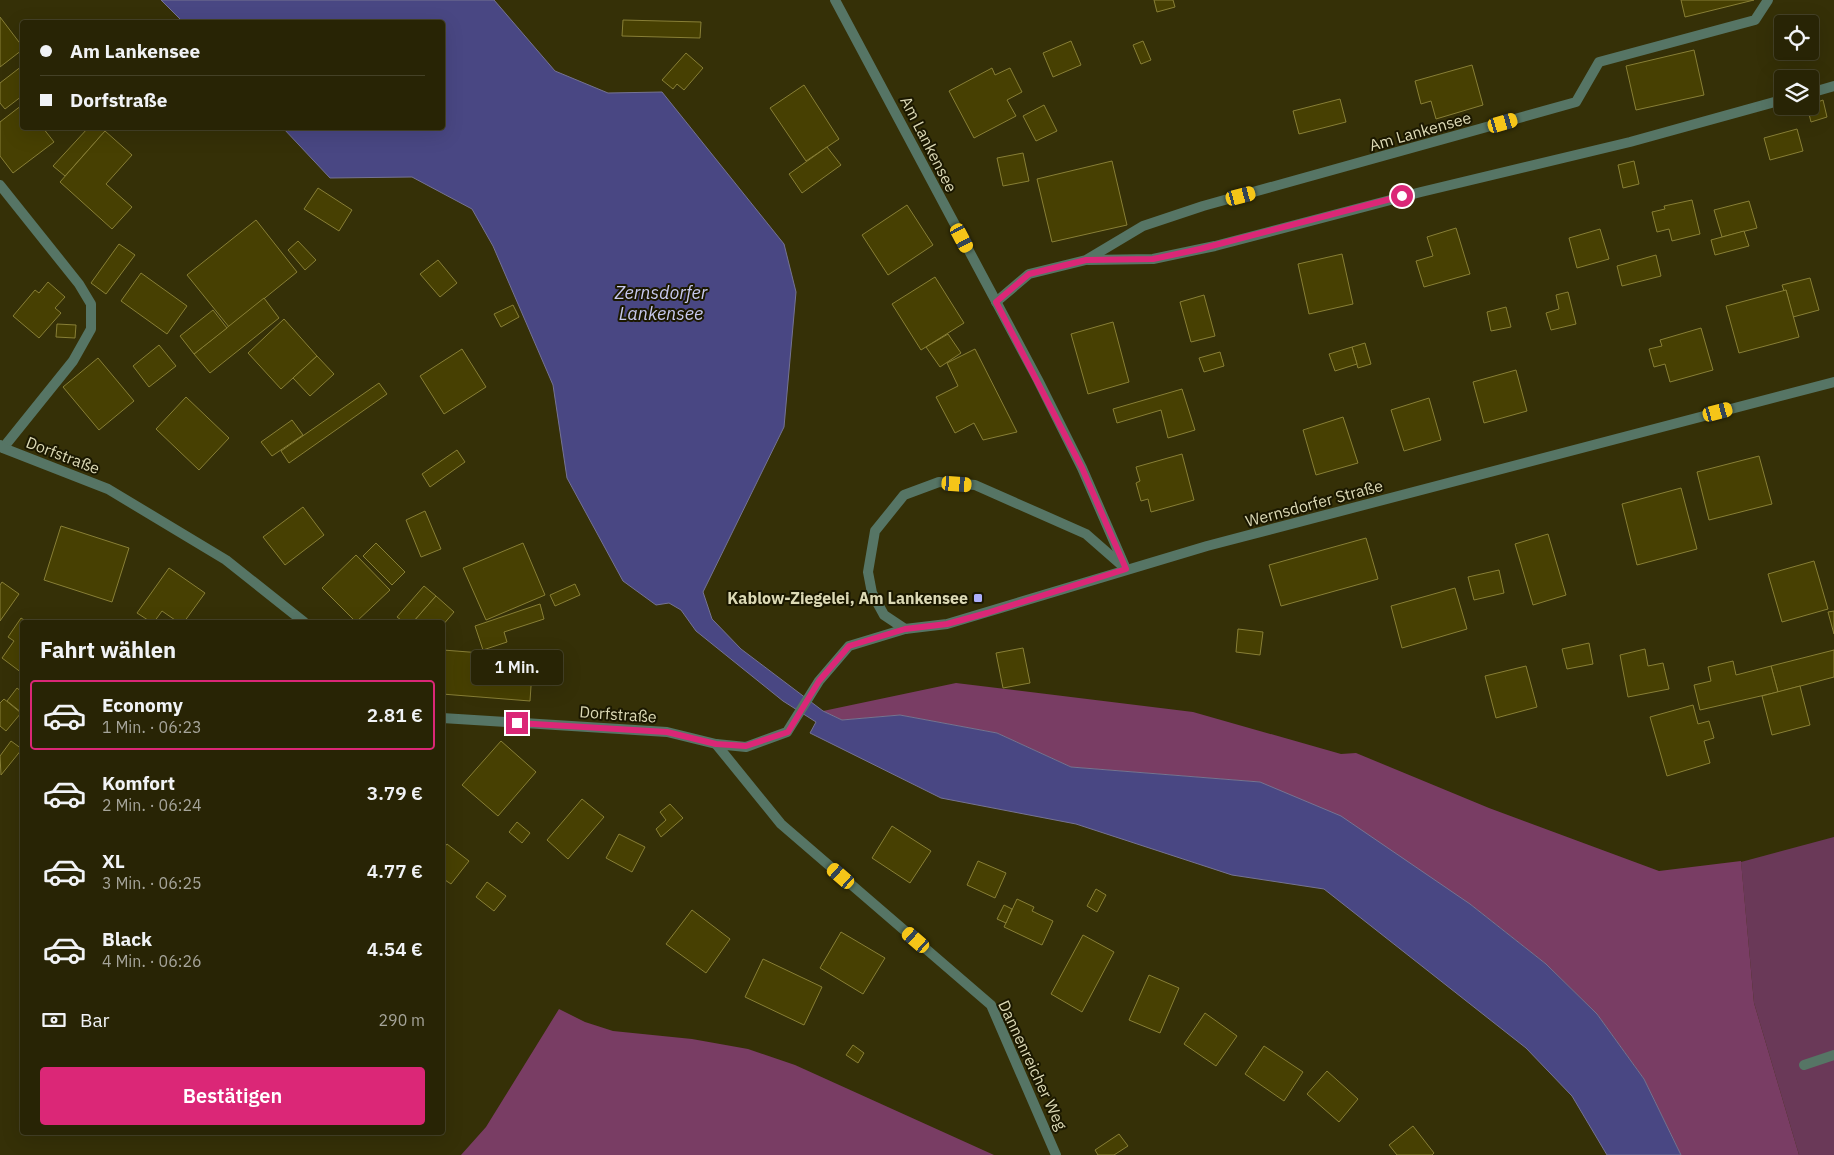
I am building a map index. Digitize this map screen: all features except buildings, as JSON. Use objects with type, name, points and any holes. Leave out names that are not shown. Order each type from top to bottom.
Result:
[{"type":"street","name":"Am Lankensee","points":[[835,0],[898,116],[1082,468],[1126,569]]},
{"type":"street","name":"Am Lankensee","points":[[1086,260],[1143,226],[1203,206],[1576,102],[1599,62],[1755,20],[1768,0]]},
{"type":"street","points":[[1819,90],[1834,86]]},
{"type":"street","name":"Am Lankensee","points":[[996,302],[1029,274],[1086,260],[1153,259],[1215,246],[1421,192],[1630,142],[1774,102]]},
{"type":"street","name":"Dorfstraße","points":[[0,185],[79,284],[91,304],[91,329],[73,361],[1,448],[108,489],[226,560],[301,620]]},
{"type":"street","name":"Wernsdorfer Straße","points":[[819,681],[849,646],[905,629],[947,624],[1126,569],[1834,382]]},
{"type":"street","points":[[905,629],[884,615],[872,593],[868,572],[875,531],[904,495],[939,482],[975,485],[1086,534],[1126,569]]},
{"type":"street","name":"Dorfstraße","points":[[445,718],[667,732],[716,744],[746,746],[788,732],[819,681]]},
{"type":"street","name":"Dannenreicher Weg","points":[[716,744],[781,824],[991,1005],[1056,1155]]},
{"type":"street","points":[[1804,1065],[1834,1055]]},
{"type":"shaded area","points":[[956,683],[1193,712],[1341,754],[1356,753],[1489,808],[1659,871],[1741,861],[1754,1003],[1799,1155],[1681,1155],[1644,1079],[1597,1014],[1546,964],[1470,904],[1260,782],[1071,767],[997,733],[900,715],[842,720],[823,711]]},
{"type":"shaded area","points":[[1834,837],[1834,1155],[1799,1155],[1754,1003],[1741,862]]},
{"type":"shaded area","points":[[559,1009],[585,1022],[613,1031],[692,1039],[748,1049],[795,1065],[994,1155],[461,1155],[486,1127]]},
{"type":"water","name":"Zernsdorfer Lankensee","points":[[161,0],[494,0],[555,71],[608,93],[662,92],[784,244],[796,292],[784,427],[703,592],[712,619],[741,649],[823,711],[842,720],[900,715],[997,733],[1071,767],[1260,782],[1341,816],[1470,904],[1546,964],[1597,1014],[1644,1079],[1681,1155],[1607,1155],[1572,1096],[1526,1048],[1324,889],[1232,875],[1076,824],[941,798],[810,733],[816,722],[783,701],[696,631],[681,610],[669,603],[656,605],[623,581],[567,478],[553,385],[493,246],[472,209],[412,177],[330,178],[285,130],[445,130],[445,20],[181,20]]},
{"type":"place","name":"Kablow-Ziegelei, Am Lankensee","points":[[978,598]]},
{"type":"route","points":[[517,723],[667,732],[716,744],[746,746],[788,732],[819,681],[849,646],[905,629],[947,624],[987,613],[1126,569],[1082,468],[996,302],[1029,274],[1086,260],[1153,259],[1215,246],[1402,196]]}]
